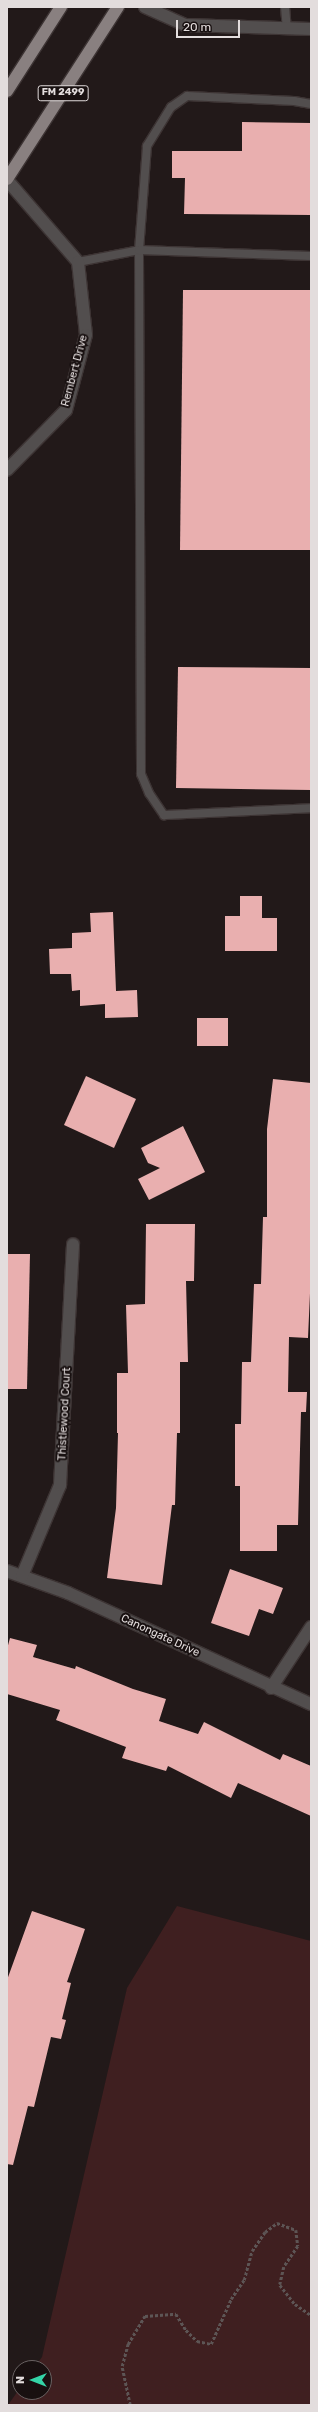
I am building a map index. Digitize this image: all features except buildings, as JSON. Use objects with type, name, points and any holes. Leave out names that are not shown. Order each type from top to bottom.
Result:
[{"type":"main road","points":[[7,91],[61,7]]},
{"type":"main road","name":"FM 2499","points":[[7,179],[118,7]]},
{"type":"street","points":[[145,7],[185,26],[311,29]]},
{"type":"street","points":[[7,179],[78,262]]},
{"type":"street","name":"Rembert Drive","points":[[7,470],[66,410],[86,335],[78,262]]},
{"type":"street","name":"Thistlewood Court","points":[[22,1576],[60,1485],[73,1244]]},
{"type":"street","name":"Canongate Drive","points":[[7,1571],[68,1593],[271,1688],[311,1704]]},
{"type":"street","points":[[271,1688],[311,1627]]},
{"type":"lane","points":[[285,7],[286,28]]},
{"type":"lane","points":[[311,104],[294,101],[187,96],[171,106],[147,146],[139,250],[140,774],[149,793],[164,815],[311,808]]},
{"type":"lane","points":[[78,262],[139,250],[311,256]]},
{"type":"path","points":[[130,2405],[122,2366],[128,2344],[145,2316],[176,2314],[186,2330],[197,2341],[211,2344],[231,2299],[244,2280],[252,2250],[265,2232],[277,2224],[296,2230],[298,2246],[284,2267],[280,2285],[295,2304],[311,2315]]},
{"type":"shaded area","points":[[177,1906],[311,1941],[311,2405],[8,2405],[12,2399],[52,2400],[52,2360],[40,2360],[42,2357],[127,1988]]}]
